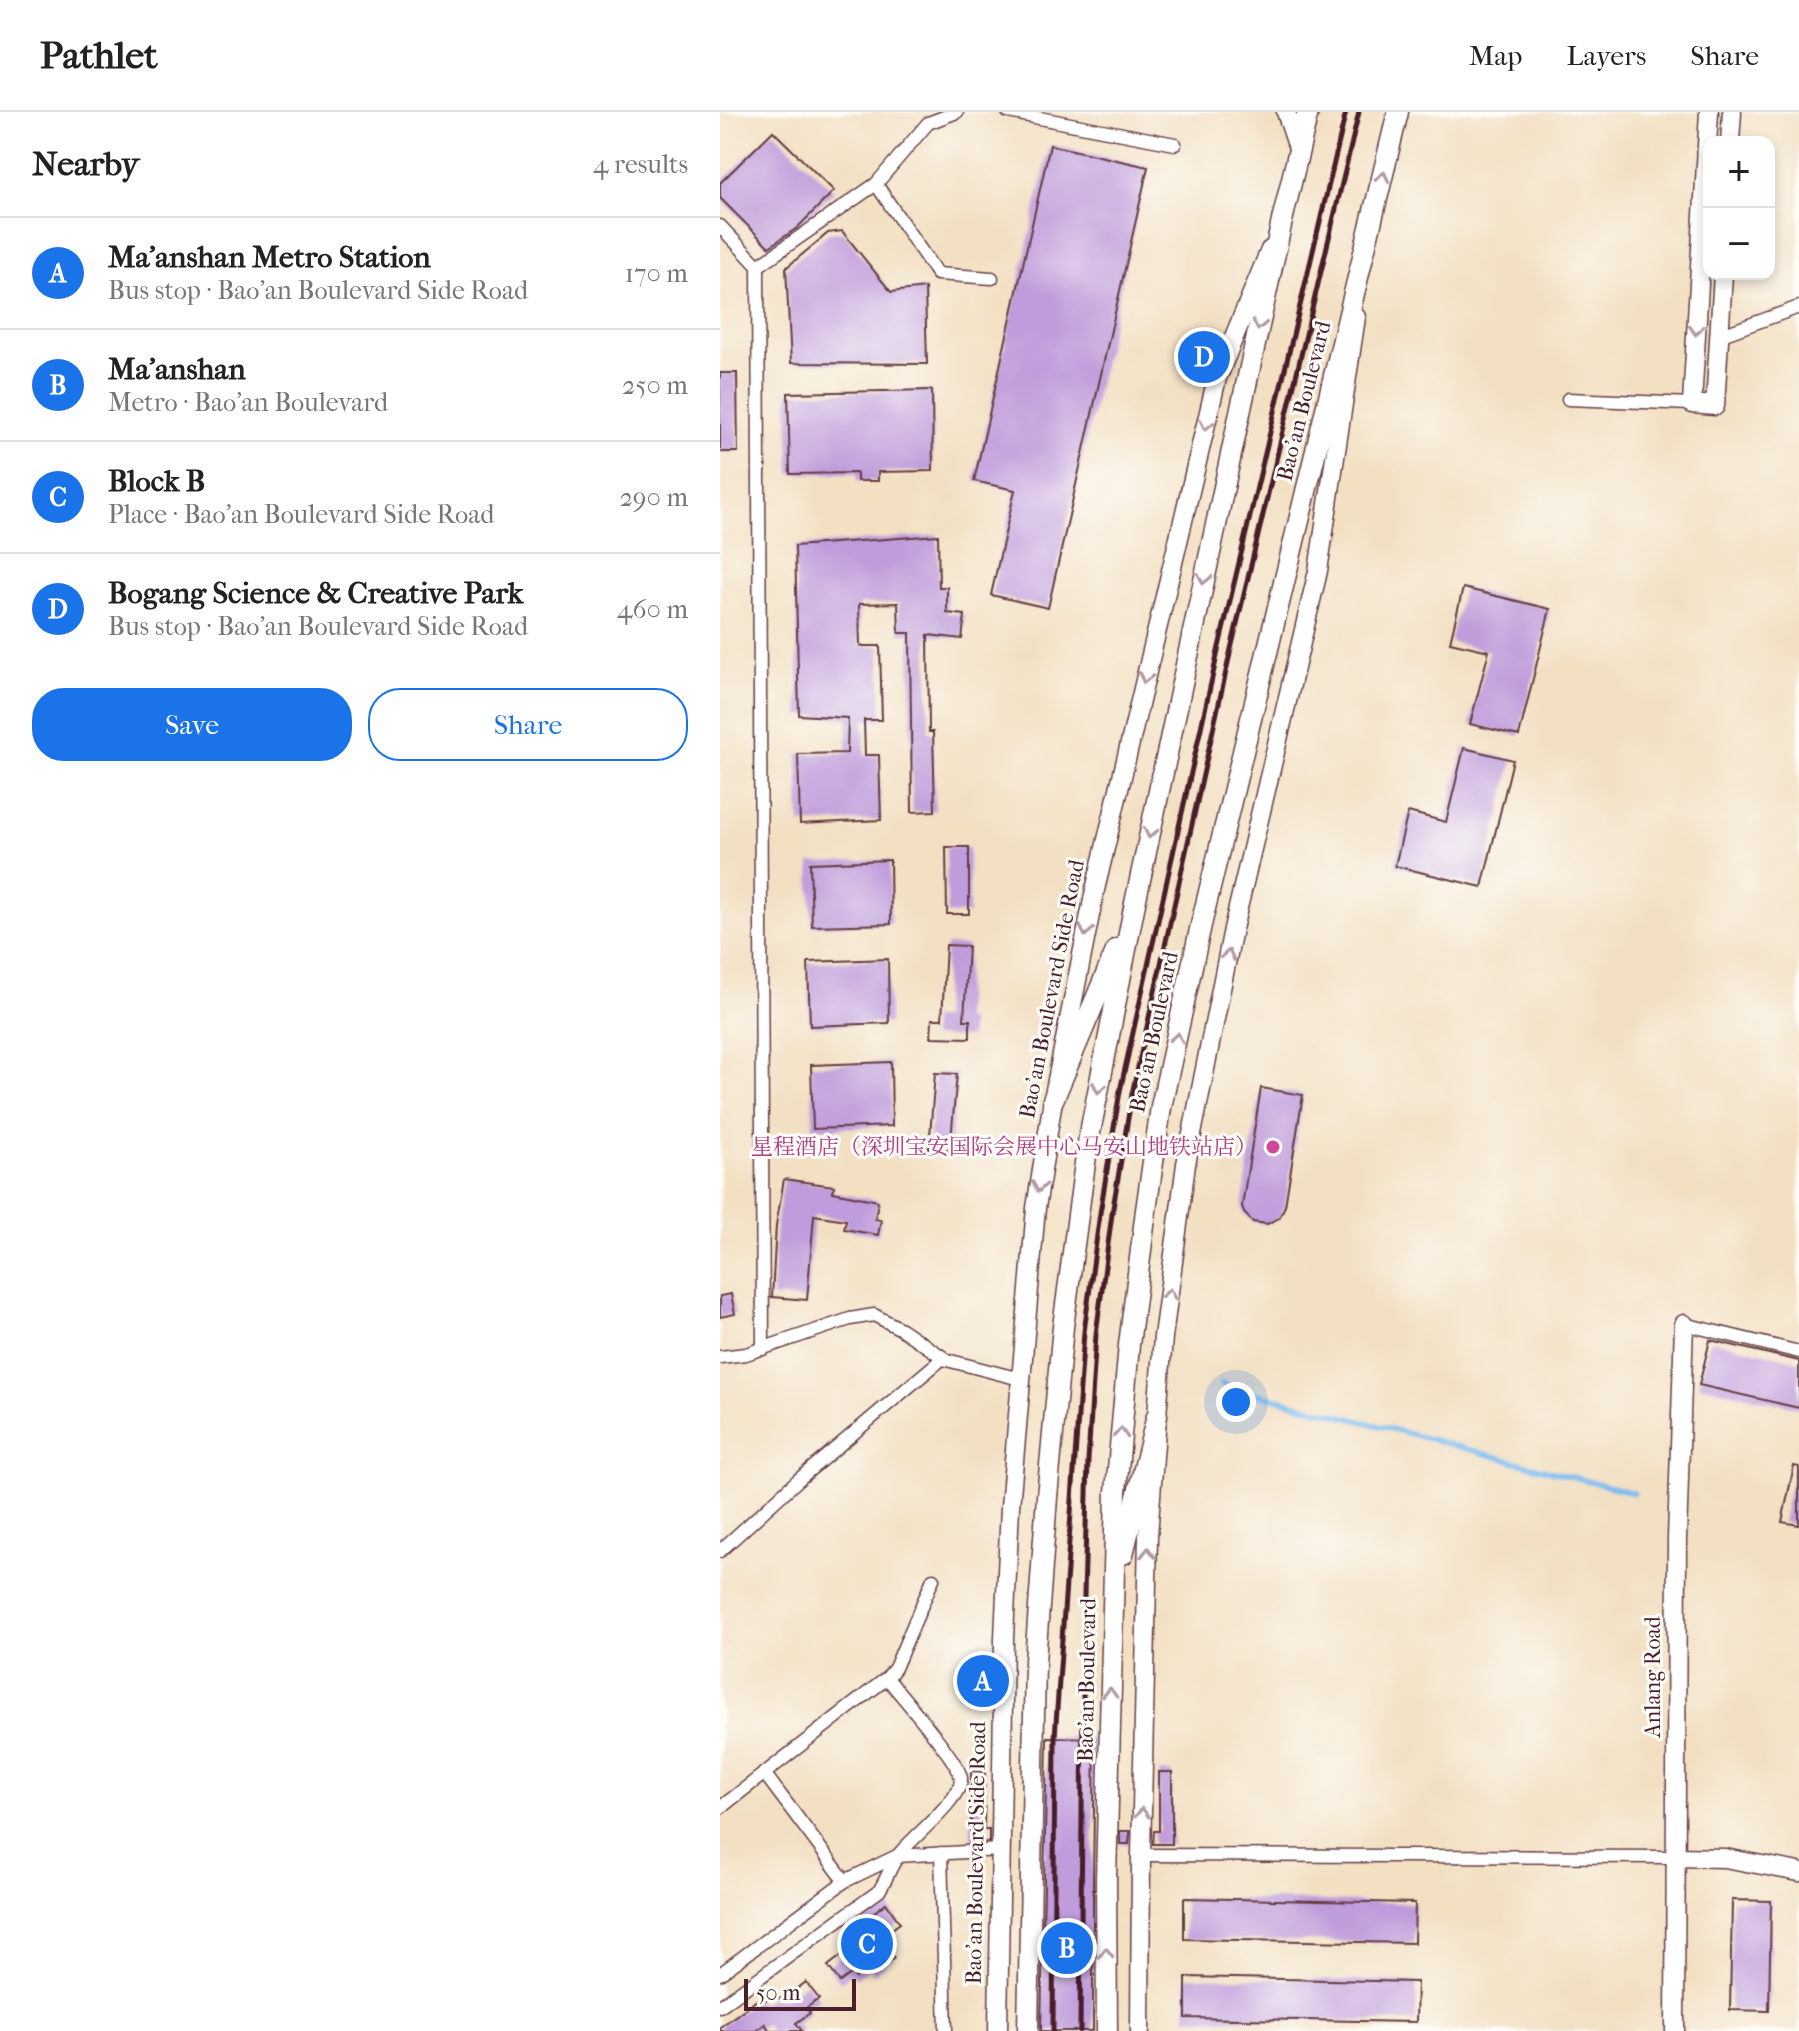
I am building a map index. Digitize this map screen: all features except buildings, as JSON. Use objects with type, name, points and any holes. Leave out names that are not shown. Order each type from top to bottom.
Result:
[{"type":"main road","points":[[1286,112],[1299,151]]},
{"type":"main road","name":"Bao'an Boulevard","points":[[1028,2031],[1035,1662],[1063,1327],[1087,1148],[1134,908],[1308,112]]},
{"type":"main road","points":[[1709,112],[1692,404],[1715,406],[1723,280]]},
{"type":"main road","points":[[1730,136],[1732,112]]},
{"type":"main road","name":"Bao'an Boulevard","points":[[1107,2031],[1106,1880],[1116,1492],[1129,1345],[1161,1107],[1201,925],[1400,115]]},
{"type":"main road","name":"Bao'an Boulevard Side Road","points":[[998,2031],[1005,1609],[1010,1507],[1036,1208],[1053,1100],[1095,890],[1217,378],[1282,221]]},
{"type":"main road","points":[[1140,2031],[1148,1536],[1163,1337],[1186,1164],[1233,929],[1318,571],[1367,243]]},
{"type":"main road","points":[[1053,1100],[1134,908]]},
{"type":"main road","name":"Anlang Road","points":[[1675,2031],[1677,1539],[1684,1324]]},
{"type":"main road","points":[[1112,1596],[1157,1416]]},
{"type":"main road","points":[[1677,1857],[1725,1858],[1799,1872]]},
{"type":"street","points":[[758,266],[876,184],[928,123],[957,112]]},
{"type":"street","points":[[1008,112],[1175,144]]},
{"type":"street","points":[[876,184],[937,274],[992,278]]},
{"type":"street","points":[[720,226],[758,266],[763,1349]]},
{"type":"street","points":[[1719,336],[1799,307]]},
{"type":"street","points":[[1568,399],[1692,404]]},
{"type":"street","points":[[720,1357],[746,1354],[850,1319],[874,1315],[947,1360],[1020,1379]]},
{"type":"street","points":[[1684,1324],[1799,1352]]},
{"type":"street","points":[[720,1551],[798,1480],[943,1358]]},
{"type":"street","points":[[720,1808],[887,1678],[895,1668],[933,1579]]},
{"type":"street","points":[[720,2006],[879,1891],[897,1856],[957,1793],[961,1777],[952,1759],[887,1678]]},
{"type":"street","points":[[764,1773],[845,1881]]},
{"type":"street","points":[[722,1968],[845,1881],[897,1856],[1000,1850]]},
{"type":"street","points":[[941,1853],[946,2031]]},
{"type":"street","points":[[1141,1855],[1677,1857]]},
{"type":"waterway","points":[[1221,1384],[1634,1493]]},
{"type":"railway","points":[[1053,2031],[1055,1737],[1084,1332],[1100,1213],[1120,1091],[1219,647],[1346,112]]},
{"type":"railway","points":[[1080,2031],[1088,1460],[1096,1334],[1112,1214],[1132,1094],[1231,649],[1359,112]]},
{"type":"place","name":"Bogang Science & Creative Park","points":[[1204,357]]},
{"type":"place","name":"星程酒店（深圳宝安国际会展中心马安山地铁站店）","points":[[1273,1147]]},
{"type":"place","name":"Ma'anshan Metro Station","points":[[983,1681]]},
{"type":"place","name":"Block B","points":[[867,1944]]},
{"type":"place","name":"Ma'anshan","points":[[1067,1948]]}]
